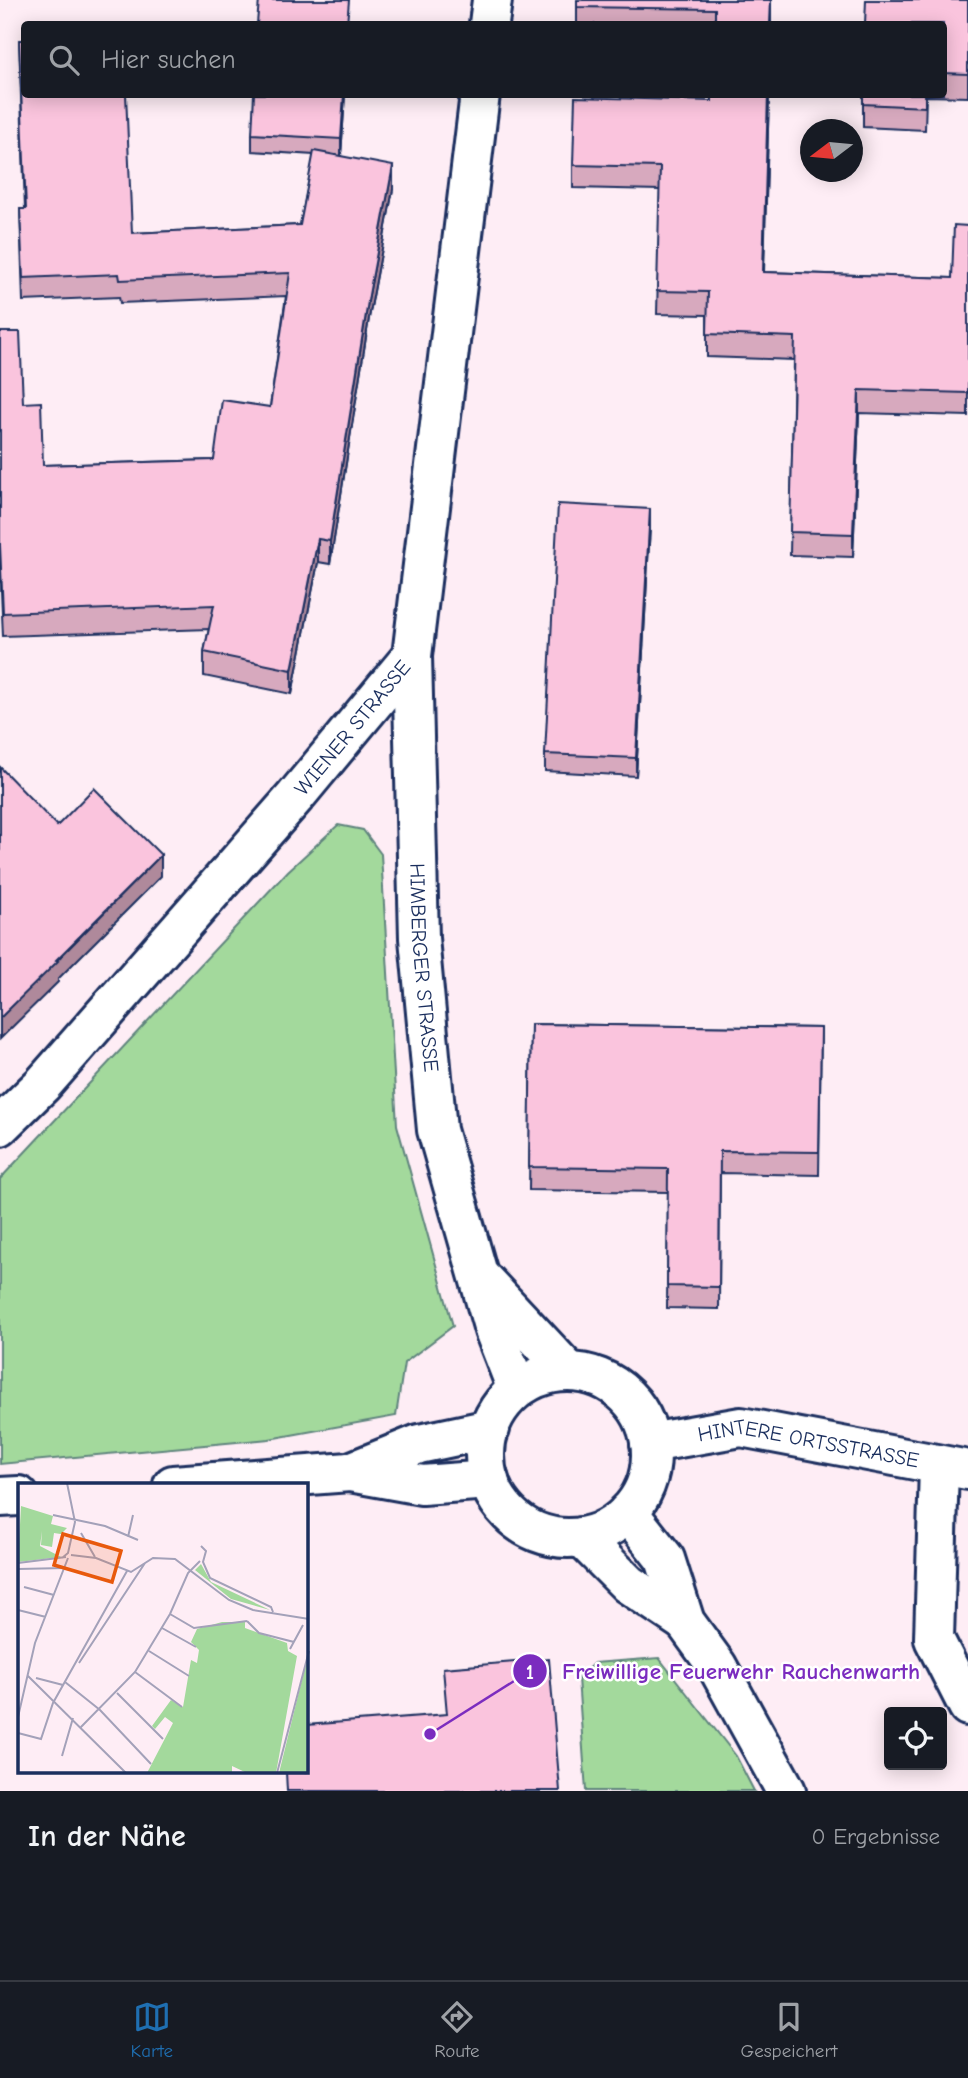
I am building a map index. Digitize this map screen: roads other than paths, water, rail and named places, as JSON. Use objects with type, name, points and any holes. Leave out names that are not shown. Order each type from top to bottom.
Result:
[{"type":"main road","points":[[489,21],[492,0]]},
{"type":"main road","name":"WIENER STRASSE","points":[[0,1126],[52,1074],[295,797],[412,656],[481,98]]},
{"type":"main road","name":"HIMBERGER STRASSE","points":[[412,656],[419,938],[437,1130],[495,1330],[517,1389]]},
{"type":"main road","name":"HIMBERGER STRASSE","points":[[479,1275],[569,1372]]},
{"type":"main road","points":[[569,1372],[607,1381],[623,1392],[646,1424],[652,1458],[638,1501],[628,1513],[600,1532],[581,1537],[543,1534],[524,1526],[498,1498],[489,1480],[486,1461],[489,1429],[506,1400],[531,1380],[569,1372]]},
{"type":"main road","name":"HINTERE ORTSSTRASSE","points":[[650,1443],[741,1427],[953,1468]]},
{"type":"main road","points":[[350,1472],[419,1444],[489,1429]]},
{"type":"main road","points":[[953,1468],[934,1639],[968,1706]]},
{"type":"main road","points":[[200,1483],[350,1472],[422,1485],[489,1480]]},
{"type":"main road","points":[[0,1497],[18,1496]]},
{"type":"main road","points":[[628,1513],[665,1559],[685,1622],[717,1666],[786,1791]]},
{"type":"main road","points":[[581,1537],[628,1584],[685,1622]]},
{"type":"place","name":"Freiwillige Feuerwehr Rauchenwarth","points":[[430,1734]]}]
